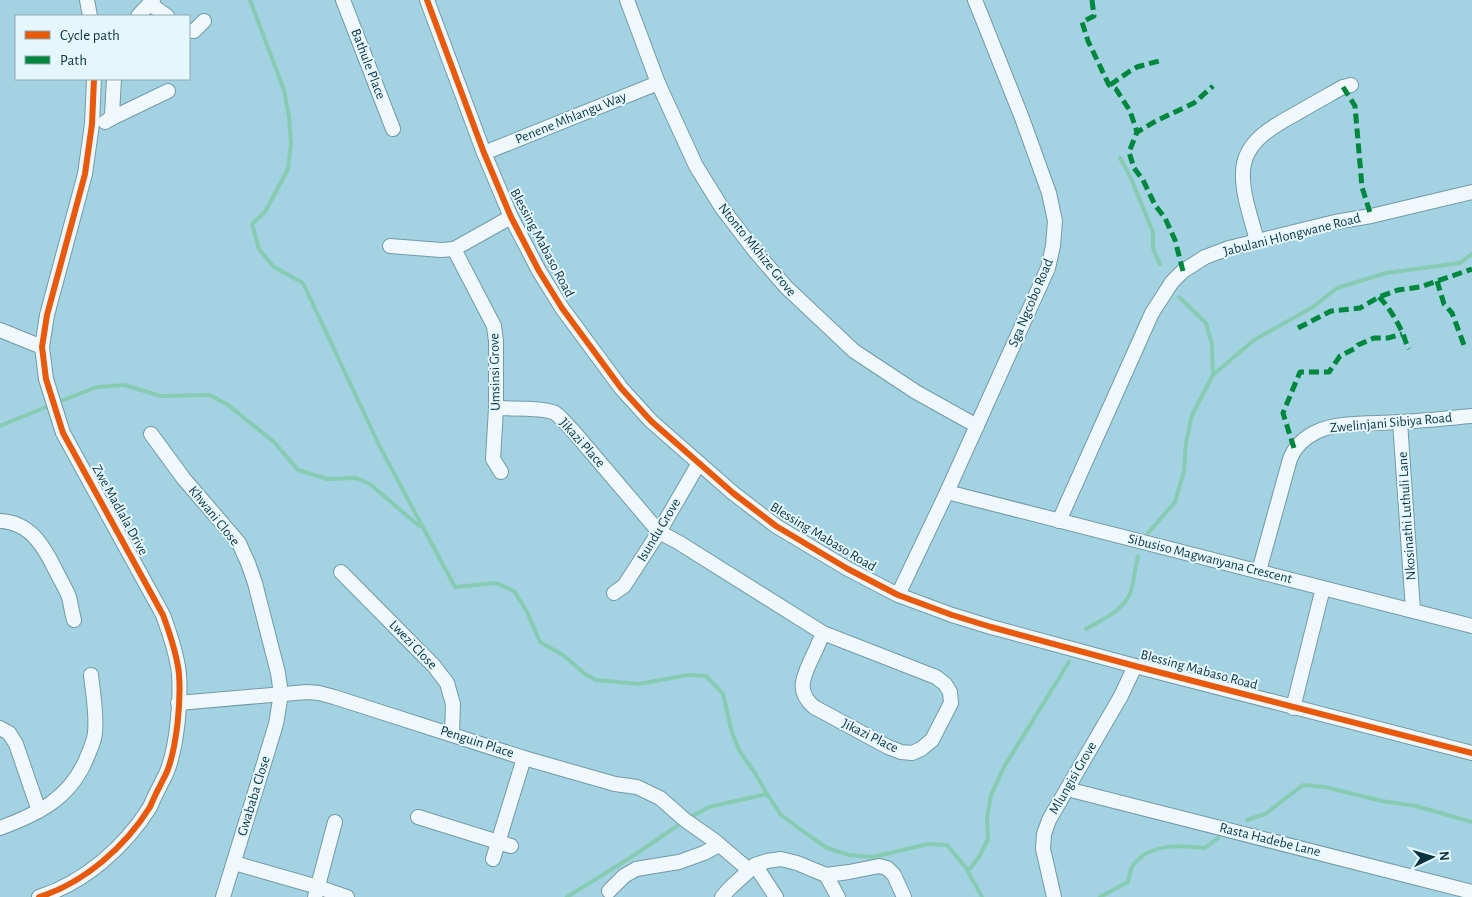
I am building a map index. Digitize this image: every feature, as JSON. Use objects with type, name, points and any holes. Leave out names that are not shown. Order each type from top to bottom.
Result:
[{"type":"street","points":[[87,0],[90,15]]},
{"type":"street","name":"Bathule Place","points":[[343,0],[393,129]]},
{"type":"street","name":"Blessing Mabaso Road","points":[[427,0],[484,153],[511,217],[557,301],[621,388],[651,421],[733,493],[776,526],[848,569],[898,595],[952,615],[1293,708],[1472,753]]},
{"type":"street","name":"Ntonto Mkhize Grove","points":[[627,0],[658,83],[696,166],[722,208],[755,251],[786,287],[828,328],[854,350],[916,392],[977,426]]},
{"type":"street","name":"Sga Ngcobo Road","points":[[898,595],[947,492],[1048,268],[1053,246],[1055,221],[1049,193],[975,0]]},
{"type":"street","points":[[139,15],[151,2],[166,15]]},
{"type":"street","points":[[190,31],[194,31],[204,21]]},
{"type":"street","name":"Zwe Madlala Drive","points":[[39,897],[79,879],[104,859],[130,834],[150,807],[168,769],[176,736],[178,674],[172,642],[164,615],[64,433],[46,379],[42,347],[47,315],[85,174],[92,124],[94,80]]},
{"type":"street","points":[[110,119],[114,80]]},
{"type":"street","name":"Penene Mhlangu Way","points":[[484,153],[658,83]]},
{"type":"street","points":[[1256,241],[1242,172],[1246,157],[1255,142],[1269,128],[1343,87],[1351,85]]},
{"type":"street","points":[[92,124],[105,122],[168,91]]},
{"type":"street","name":"Jabulani Hlongwane Road","points":[[1060,521],[1152,313],[1172,282],[1183,271],[1205,258],[1228,248],[1472,192]]},
{"type":"street","points":[[390,246],[442,250],[454,249],[511,217]]},
{"type":"street","name":"Umsinsi Grove","points":[[454,249],[494,326],[496,341],[496,408],[493,459],[501,472]]},
{"type":"street","points":[[0,330],[42,347]]},
{"type":"street","name":"Jikazi Place","points":[[496,408],[553,412],[574,432],[659,532],[823,633],[936,677],[945,684],[950,692],[951,703],[932,740],[921,749],[912,753],[901,752],[888,747],[814,707],[806,700],[802,689],[803,678],[823,633]]},
{"type":"street","name":"Zwelinjani Sibiya Road","points":[[1260,571],[1285,474],[1294,448],[1305,439],[1317,432],[1356,424],[1472,416]]},
{"type":"street","name":"Nkosinathi Luthuli Lane","points":[[1400,422],[1413,610]]},
{"type":"street","name":"Khwani Close","points":[[151,434],[184,479],[239,543],[255,583],[278,673],[281,694]]},
{"type":"street","name":"Isundu Grove","points":[[614,594],[624,586],[659,532],[699,463]]},
{"type":"street","name":"Sibusiso Magwanyana Crescent","points":[[947,492],[1472,626]]},
{"type":"street","points":[[0,521],[14,524],[30,532],[38,540],[47,553],[68,596],[74,620]]},
{"type":"street","name":"Lwezi Close","points":[[342,572],[434,666],[447,683],[453,704],[452,734]]},
{"type":"street","points":[[1293,708],[1322,588]]},
{"type":"street","name":"Mlungisi Grove","points":[[1054,897],[1043,850],[1044,834],[1049,820],[1121,696],[1135,666]]},
{"type":"street","points":[[0,828],[39,811],[59,798],[71,785],[82,768],[90,752],[95,733],[96,713],[91,675]]},
{"type":"street","name":"Penguin Place","points":[[178,703],[307,692],[326,695],[524,758],[615,784],[638,787],[660,798],[685,820],[752,868],[776,897]]},
{"type":"street","name":"Gwababa Close","points":[[223,897],[272,741],[281,694]]},
{"type":"street","points":[[0,728],[9,733],[16,744],[39,811]]},
{"type":"street","points":[[493,859],[524,758]]},
{"type":"street","name":"Rasta Hadebe Lane","points":[[1068,789],[1472,892]]},
{"type":"street","points":[[418,816],[511,846]]},
{"type":"street","points":[[316,892],[335,822]]},
{"type":"street","points":[[609,891],[624,876],[636,870],[679,862],[719,845]]},
{"type":"street","points":[[722,897],[752,868],[767,861],[781,859],[797,863],[826,875],[879,866],[888,868],[894,875],[904,897]]},
{"type":"street","points":[[234,863],[316,892],[347,897]]},
{"type":"street","points":[[826,875],[838,897]]},
{"type":"waterway","points":[[250,0],[284,90],[291,143],[288,169],[265,212],[252,224],[259,249],[274,267],[303,283],[380,447],[455,587],[496,583],[514,591],[527,612],[540,642],[563,655],[585,674],[596,680],[639,684],[688,675],[706,676],[723,694],[732,733],[740,752],[781,815],[827,848],[849,855],[873,857],[928,844],[947,845],[966,868],[982,897]]},
{"type":"waterway","points":[[1120,158],[1130,176],[1153,232],[1153,248],[1160,264]]},
{"type":"waterway","points":[[1148,533],[1175,502],[1184,471],[1186,443],[1192,415],[1213,375],[1254,340],[1313,307],[1337,288],[1386,273],[1460,263],[1472,254]]},
{"type":"waterway","points":[[1179,297],[1206,323],[1212,344],[1213,375]]},
{"type":"waterway","points":[[58,402],[97,387],[124,385],[161,396],[210,395],[228,405],[274,442],[298,470],[327,479],[356,478],[370,484],[419,526]]},
{"type":"waterway","points":[[0,426],[51,405]]},
{"type":"waterway","points":[[1086,629],[1106,618],[1124,604],[1131,591],[1138,556]]},
{"type":"waterway","points":[[968,871],[979,857],[988,839],[987,818],[991,795],[1004,767],[1069,662]]},
{"type":"waterway","points":[[1247,820],[1265,814],[1303,785],[1325,787],[1382,801],[1416,806],[1472,822]]},
{"type":"waterway","points":[[689,818],[709,807],[767,794]]},
{"type":"waterway","points":[[567,897],[683,822]]},
{"type":"waterway","points":[[1100,897],[1128,882],[1132,867],[1146,853],[1175,846],[1205,848],[1218,838]]},
{"type":"marked path","points":[[1092,0],[1094,16],[1082,22],[1088,41],[1109,85],[1116,89],[1130,111],[1137,132]]},
{"type":"marked path","points":[[1110,85],[1137,67],[1159,61]]},
{"type":"marked path","points":[[1183,271],[1175,240],[1165,218],[1155,205],[1143,180],[1134,168],[1129,152],[1137,132],[1194,103],[1213,86]]},
{"type":"marked path","points":[[1343,87],[1355,106],[1362,187],[1371,216]]},
{"type":"marked path","points":[[1298,328],[1331,311],[1360,308],[1379,297],[1398,290],[1420,287],[1472,269]]},
{"type":"marked path","points":[[1437,281],[1444,304],[1452,313],[1464,345]]},
{"type":"marked path","points":[[1379,297],[1395,319],[1409,349]]},
{"type":"marked path","points":[[1294,448],[1283,413],[1300,372],[1329,372],[1340,356],[1358,345],[1374,338],[1388,338],[1402,334]]},
{"type":"cycle path","points":[[427,0],[484,153],[511,217],[539,271],[562,308],[621,388],[651,421],[733,493],[776,526],[848,569],[898,595],[952,615],[1135,666],[1472,753]]},
{"type":"cycle path","points":[[39,897],[72,883],[102,862],[140,822],[150,807],[168,769],[174,747],[179,709],[178,667],[173,644],[163,615],[63,433],[46,379],[42,347],[47,315],[85,174],[92,124],[94,80]]}]
